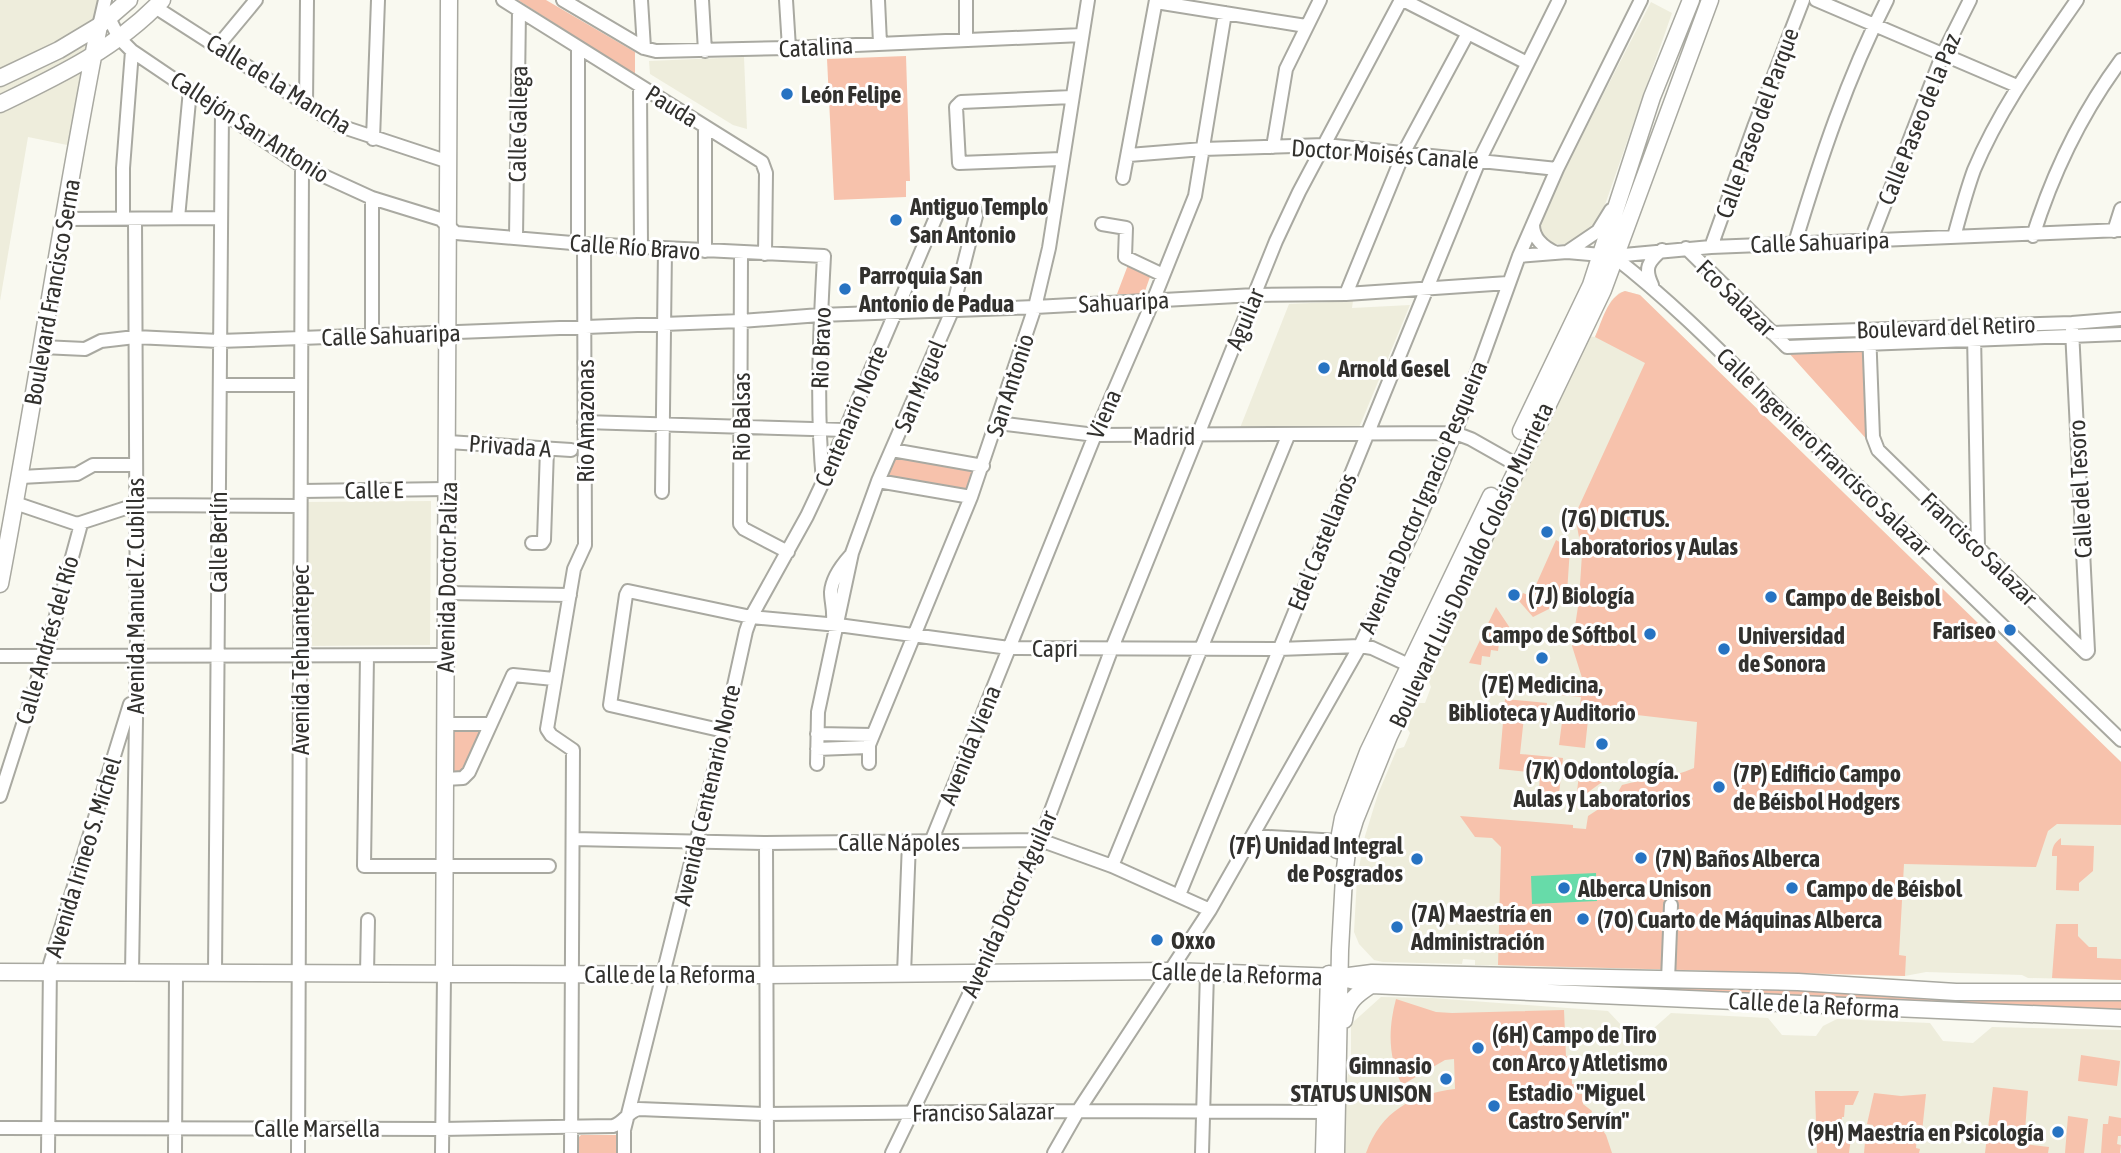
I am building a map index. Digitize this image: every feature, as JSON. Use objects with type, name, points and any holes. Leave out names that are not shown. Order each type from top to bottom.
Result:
[{"type":"main road","points":[[0,78],[59,50],[104,22],[129,0]]},
{"type":"main road","name":"Avenida Doctor Paliza","points":[[444,975],[449,0]]},
{"type":"main road","name":"Boulevard Luis Donaldo Colosio Murrieta","points":[[1512,463],[1611,271],[1607,256],[1623,187],[1653,97],[1691,0]]},
{"type":"main road","name":"Boulevard Luis Donaldo Colosio Murrieta","points":[[1336,1153],[1331,1112],[1335,865],[1343,818],[1376,737],[1415,668],[1512,463],[1591,285],[1607,256],[1710,0]]},
{"type":"main road","points":[[0,104],[93,57],[158,4]]},
{"type":"main road","name":"Boulevard Francisco Serna","points":[[0,584],[22,477],[93,57],[104,22]]},
{"type":"main road","name":"Boulevard Luis Donaldo Colosio Murrieta","points":[[1324,1153],[1338,1079],[1334,977],[1348,843],[1415,668]]},
{"type":"main road","points":[[1338,1079],[1343,1058],[1345,1013],[1353,998],[1371,979],[1348,952],[1356,801],[1373,756],[1376,737]]},
{"type":"main road","name":"Calle de la Reforma","points":[[0,972],[765,975],[1170,971],[2121,1017]]},
{"type":"main road","name":"Calle de la Reforma","points":[[1371,979],[1798,982],[1956,992],[2121,992]]},
{"type":"street","name":"Boulevard Francisco Serna","points":[[104,22],[105,0]]},
{"type":"street","points":[[217,47],[256,0]]},
{"type":"street","points":[[306,105],[307,0]]},
{"type":"street","points":[[373,138],[378,0]]},
{"type":"street","name":"Pauda","points":[[503,0],[762,162],[765,167],[765,254]]},
{"type":"street","name":"Catalina","points":[[563,0],[580,5],[644,48],[656,51],[1082,36]]},
{"type":"street","points":[[641,0],[644,48]]},
{"type":"street","points":[[702,0],[705,51]]},
{"type":"street","points":[[786,0],[789,48]]},
{"type":"street","points":[[878,0],[880,43]]},
{"type":"street","points":[[966,0],[966,40]]},
{"type":"street","name":"San Antonio","points":[[871,741],[983,466],[1035,307],[1049,248],[1088,0]]},
{"type":"street","points":[[1273,147],[1283,78],[1320,0]]},
{"type":"street","points":[[1402,0],[1527,63]]},
{"type":"street","name":"Aguilar","points":[[1112,648],[1276,242],[1299,192],[1402,0]]},
{"type":"street","points":[[1427,289],[1479,161],[1558,0]]},
{"type":"street","name":"Avenida Doctor Ignacio Pesqueira","points":[[1054,1153],[1078,1111],[1210,910],[1360,646],[1455,433],[1519,256],[1557,169],[1641,0]]},
{"type":"street","name":"Calle Paseo del Parque","points":[[1711,247],[1804,0]]},
{"type":"street","points":[[1816,0],[2017,86]]},
{"type":"street","points":[[1795,243],[1828,138],[1874,25],[1887,0]]},
{"type":"street","name":"Calle Paseo de la Paz","points":[[1871,240],[1942,55],[1970,0]]},
{"type":"street","points":[[1954,237],[1975,170],[2017,86],[2077,0]]},
{"type":"street","points":[[1123,178],[1156,1],[1306,26]]},
{"type":"street","name":"Calle de la Mancha","points":[[158,4],[217,47],[340,126],[449,162]]},
{"type":"street","name":"Calle Gallega","points":[[516,238],[519,10]]},
{"type":"street","name":"Viena","points":[[1009,648],[1195,196],[1225,13]]},
{"type":"street","name":"Callejón San Antonio","points":[[104,22],[132,51],[302,166],[372,198],[440,219],[448,226]]},
{"type":"street","points":[[1346,294],[1404,152],[1468,33]]},
{"type":"street","name":"Río Amazonas","points":[[554,679],[574,569],[585,545],[578,47]]},
{"type":"street","name":"Avenida Manuel Z. Cubillas","points":[[132,51],[123,168],[129,219],[135,337],[137,656],[134,690],[132,973]]},
{"type":"street","points":[[2032,236],[2067,146],[2103,84],[2121,61]]},
{"type":"street","points":[[640,86],[640,247]]},
{"type":"street","points":[[178,218],[190,90]]},
{"type":"street","points":[[1061,159],[959,163],[956,107],[961,103],[1072,97]]},
{"type":"street","name":"Calle Berlín","points":[[215,973],[222,110]]},
{"type":"street","points":[[705,127],[705,251]]},
{"type":"street","name":"Doctor Moisés Canale","points":[[1129,155],[1203,149],[1325,145],[1557,169]]},
{"type":"street","name":"Avenida Tehuantepec","points":[[298,1153],[302,166]]},
{"type":"street","points":[[1562,253],[1598,231],[1623,187]]},
{"type":"street","points":[[372,198],[372,334]]},
{"type":"street","name":"San Miguel","points":[[817,764],[818,712],[852,553],[878,481],[952,311],[976,212],[974,209],[939,210]]},
{"type":"street","points":[[2118,231],[2121,209]]},
{"type":"street","name":"Centenario Norte","points":[[751,617],[823,482],[939,210]]},
{"type":"street","points":[[64,219],[220,218]]},
{"type":"street","points":[[1102,224],[1126,228],[1125,257],[1163,275]]},
{"type":"street","points":[[1533,225],[1539,243],[1562,253],[1586,258],[1590,266],[1591,285]]},
{"type":"street","name":"Calle Río Bravo","points":[[448,226],[456,233],[581,244],[824,256]]},
{"type":"street","name":"Calle Sahuaripa","points":[[1519,256],[1562,253],[1607,256],[1686,248],[2118,231]]},
{"type":"street","name":"Fco Salazar","points":[[1686,248],[1787,347]]},
{"type":"street","points":[[662,492],[665,249]]},
{"type":"street","points":[[1653,287],[1647,274],[1648,268],[1662,250]]},
{"type":"street","name":"Rio Balsas","points":[[741,253],[741,527],[788,552]]},
{"type":"street","name":"Rio Bravo","points":[[823,482],[818,430],[824,256]]},
{"type":"street","name":"Calle Ingeniero Francisco Salazar","points":[[1607,256],[1653,287],[2121,740]]},
{"type":"street","name":"Sahuaripa","points":[[741,321],[1255,295],[1346,294],[1508,283]]},
{"type":"street","name":"Edel Castellanos","points":[[1179,895],[1365,434],[1427,289]]},
{"type":"street","name":"Boulevard del Retiro","points":[[1787,347],[1974,340],[2072,330],[2121,319]]},
{"type":"street","name":"Calle Sahuaripa","points":[[42,347],[85,349],[101,341],[135,337],[219,341],[741,321]]},
{"type":"street","points":[[1974,326],[1978,548]]},
{"type":"street","name":"Boulevard del Retiro","points":[[1772,333],[1974,326],[2121,334]]},
{"type":"street","points":[[1869,330],[1870,344]]},
{"type":"street","name":"Calle del Tesoro","points":[[2072,330],[2086,653]]},
{"type":"street","name":"Francisco Salazar","points":[[1870,344],[1874,443],[1878,450],[2086,653]]},
{"type":"street","points":[[220,385],[301,385]]},
{"type":"street","points":[[584,422],[845,430]]},
{"type":"street","name":"Madrid","points":[[998,423],[1095,435],[1455,433]]},
{"type":"street","points":[[1455,433],[1471,439],[1512,463]]},
{"type":"street","points":[[1112,866],[1288,436]]},
{"type":"street","name":"Privada A","points":[[448,442],[571,450]]},
{"type":"street","points":[[533,543],[542,543],[544,540],[547,449]]},
{"type":"street","points":[[892,450],[983,466]]},
{"type":"street","points":[[22,477],[77,474],[93,465],[135,465]]},
{"type":"street","points":[[878,481],[971,497]]},
{"type":"street","name":"Calle E","points":[[301,491],[447,489]]},
{"type":"street","points":[[15,503],[72,524],[81,524],[135,505],[300,506]]},
{"type":"street","name":"Calle Andrés del Río","points":[[0,796],[45,656],[81,524]]},
{"type":"street","name":"Capri","points":[[724,731],[610,705],[628,591],[751,617],[1009,648],[1279,649],[1360,646]]},
{"type":"street","points":[[447,593],[570,595]]},
{"type":"street","name":"Avenida Centenario Norte","points":[[624,1153],[624,1130],[751,617]]},
{"type":"street","points":[[1360,646],[1372,648],[1415,668]]},
{"type":"street","name":"Avenida Viena","points":[[931,842],[1009,648]]},
{"type":"street","name":"Avenida Doctor Aguilar","points":[[892,1153],[980,972],[1040,839],[1112,648]]},
{"type":"street","points":[[0,656],[446,655]]},
{"type":"street","points":[[367,656],[364,866],[549,866]]},
{"type":"street","points":[[445,779],[466,776],[513,675],[554,679],[547,729],[551,735],[573,750],[571,1153]]},
{"type":"street","name":"Avenida Irineo S. Michel","points":[[48,1153],[49,973],[52,955],[134,690]]},
{"type":"street","points":[[445,724],[491,724]]},
{"type":"street","points":[[817,734],[871,741]]},
{"type":"street","points":[[817,749],[871,741]]},
{"type":"street","points":[[869,763],[871,741]]},
{"type":"street","points":[[1252,836],[1339,841]]},
{"type":"street","name":"Calle Nápoles","points":[[573,839],[766,843],[1040,839],[1112,866],[1210,910]]},
{"type":"street","points":[[904,974],[909,842]]},
{"type":"street","points":[[766,843],[766,1153]]},
{"type":"street","points":[[1668,980],[1671,905]]},
{"type":"street","points":[[367,974],[368,920]]},
{"type":"street","points":[[1202,1153],[1207,972]]},
{"type":"street","points":[[175,1153],[176,973]]},
{"type":"street","name":"Avenida Doctor Paliza","points":[[442,1153],[444,975]]},
{"type":"street","name":"Franciso Salazar","points":[[629,1114],[639,1109],[766,1114],[1331,1112]]},
{"type":"street","name":"Calle Marsella","points":[[0,1128],[571,1127],[618,1125],[629,1114]]},
{"type":"shaded area","points":[[0,0],[99,0],[72,146],[28,137],[0,301]]},
{"type":"shaded area","points":[[518,0],[546,0],[635,52],[635,75]]},
{"type":"shaded area","points":[[1651,2],[1672,13],[1600,219],[1582,238],[1568,244],[1549,244],[1539,235],[1539,216],[1562,165],[1574,151]]},
{"type":"shaded area","points":[[906,56],[910,181],[906,181],[906,197],[834,200],[827,59]]},
{"type":"shaded area","points":[[744,57],[747,129],[733,125],[650,74],[649,61]]},
{"type":"shaded area","points":[[1128,265],[1151,274],[1144,294],[1117,294]]},
{"type":"shaded area","name":"Universidad de Sonora","points":[[1625,291],[1640,295],[2121,762],[2121,980],[1926,972],[1905,976],[1475,965],[1475,960],[1463,959],[1462,964],[1383,962],[1374,960],[1359,944],[1354,932],[1357,878],[1365,836],[1378,794],[1397,749],[1404,747],[1410,733],[1407,728],[1418,703],[1425,703],[1431,687],[1428,679],[1588,336],[1595,337],[1611,301]]},
{"type":"shaded area","name":"Universidad de Sonora","points":[[1625,291],[1640,295],[2121,762],[2121,825],[2057,824],[2048,831],[2036,867],[1904,864],[1899,955],[1906,956],[1905,976],[1498,965],[1501,847],[1492,838],[1475,837],[1460,816],[1573,825],[1573,828],[1586,829],[1588,816],[1614,799],[1622,785],[1694,768],[1697,722],[1594,710],[1590,701],[1585,748],[1559,745],[1562,722],[1578,723],[1581,697],[1560,695],[1577,681],[1583,681],[1572,646],[1582,554],[1575,515],[1645,363],[1595,337],[1609,304]]},
{"type":"shaded area","name":"Arnold Gesel","points":[[1353,301],[1352,308],[1410,305],[1358,430],[1240,428],[1289,304]]},
{"type":"shaded area","points":[[1868,349],[1870,443],[1787,351]]},
{"type":"shaded area","points":[[895,457],[974,471],[965,492],[886,478]]},
{"type":"shaded area","points":[[431,501],[430,645],[305,646],[305,502]]},
{"type":"shaded area","points":[[1556,540],[1570,548],[1567,593],[1549,609],[1533,617],[1519,601],[1523,593],[1531,596]]},
{"type":"shaded area","points":[[1496,607],[1510,628],[1508,644],[1499,643],[1498,651],[1491,650],[1490,657],[1482,656],[1481,665],[1469,663]]},
{"type":"shaded area","points":[[1505,699],[1547,703],[1546,719],[1524,717],[1520,754],[1563,758],[1559,794],[1539,792],[1540,773],[1499,769]]},
{"type":"shaded area","points":[[452,728],[482,730],[467,771],[451,776]]},
{"type":"shaded area","points":[[1579,774],[1609,777],[1576,801]]},
{"type":"shaded area","points":[[2061,838],[2061,845],[2094,846],[2093,871],[2079,883],[2079,891],[2056,890],[2057,856],[2052,856],[2052,853]]},
{"type":"shaded area","name":"Alberca Unison","points":[[1596,873],[1597,901],[1532,904],[1531,876]]},
{"type":"shaded area","points":[[2056,924],[2078,924],[2078,936],[2089,947],[2097,947],[2097,958],[2121,959],[2121,980],[2052,978]]},
{"type":"shaded area","points":[[1520,984],[2121,999],[2121,1015]]},
{"type":"shaded area","points":[[1381,997],[1432,998],[1608,1011],[1623,1027],[1654,1028],[1671,1013],[1768,1018],[1782,1035],[1816,1036],[1823,1026],[1837,1019],[1930,1023],[1943,1041],[1973,1043],[1992,1027],[2121,1030],[2121,1153],[1344,1153],[1346,1082],[1351,1063],[1351,1024]]},
{"type":"shaded area","name":"Estadio \"Miguel Castro Servín\"","points":[[1396,999],[1436,1012],[1564,1010],[1566,1056],[1571,1056],[1572,1084],[1577,1084],[1578,1094],[1583,1094],[1583,1104],[1592,1111],[1591,1114],[1606,1135],[1612,1153],[1366,1153],[1380,1126],[1400,1107],[1425,1095],[1455,1089],[1454,1059],[1445,1060],[1402,1085],[1394,1064],[1391,1043]]},
{"type":"shaded area","points":[[2081,1055],[2120,1061],[2117,1086],[2078,1081]]},
{"type":"shaded area","points":[[1993,1087],[2028,1091],[2024,1144],[2049,1147],[2048,1153],[1985,1153]]},
{"type":"shaded area","points":[[1815,1091],[1859,1091],[1853,1105],[1845,1105],[1842,1117],[1840,1136],[1851,1138],[1849,1153],[1817,1153]]},
{"type":"shaded area","points":[[1874,1093],[1901,1096],[1926,1094],[1922,1132],[1917,1132],[1916,1148],[1920,1149],[1919,1153],[1864,1153],[1865,1142],[1871,1142],[1873,1125],[1867,1124]]},
{"type":"shaded area","points":[[2068,1116],[2088,1119],[2084,1153],[2065,1153]]},
{"type":"shaded area","points":[[2109,1116],[2121,1118],[2121,1136],[2118,1136],[2117,1144],[2121,1145],[2120,1153],[2101,1153],[2103,1124],[2108,1124]]},
{"type":"shaded area","points":[[581,1135],[616,1135],[619,1138],[619,1153],[576,1153],[576,1140]]},
{"type":"place","name":"León Felipe","points":[[787,94]]},
{"type":"place","name":"Antiguo Templo San Antonio","points":[[896,220]]},
{"type":"place","name":"Parroquia San Antonio de Padua","points":[[845,289]]},
{"type":"place","name":"Arnold Gesel","points":[[1324,368]]},
{"type":"place","name":"(7G) DICTUS. Laboratorios y Aulas","points":[[1547,532]]},
{"type":"place","name":"(7J) Biología","points":[[1514,595]]},
{"type":"place","name":"Campo de Beisbol","points":[[1771,597]]},
{"type":"place","name":"Fariseo","points":[[2010,630]]},
{"type":"place","name":"Campo de Sóftbol","points":[[1650,634]]},
{"type":"place","name":"Universidad de Sonora","points":[[1724,649]]},
{"type":"place","name":"(7E) Medicina, Biblioteca y Auditorio","points":[[1542,658]]},
{"type":"place","name":"(7K) Odontología. Aulas y Laboratorios","points":[[1602,744]]},
{"type":"place","name":"(7P) Edificio Campo de Béisbol Hodgers","points":[[1719,787]]},
{"type":"place","name":"(7N) Baños Alberca","points":[[1641,858]]},
{"type":"place","name":"(7F) Unidad Integral de Posgrados","points":[[1417,859]]},
{"type":"place","name":"Alberca Unison","points":[[1564,888]]},
{"type":"place","name":"Campo de Béisbol","points":[[1792,888]]},
{"type":"place","name":"(7O) Cuarto de Máquinas Alberca","points":[[1583,919]]},
{"type":"place","name":"(7A) Maestría en Administración","points":[[1397,927]]},
{"type":"place","name":"Oxxo","points":[[1157,940]]},
{"type":"place","name":"(6H) Campo de Tiro con Arco y Atletismo","points":[[1478,1048]]},
{"type":"place","name":"Gimnasio STATUS UNISON","points":[[1446,1079]]},
{"type":"place","name":"Estadio \"Miguel Castro Servín\"","points":[[1494,1106]]},
{"type":"place","name":"(9H) Maestría en Psicología","points":[[2058,1132]]}]
